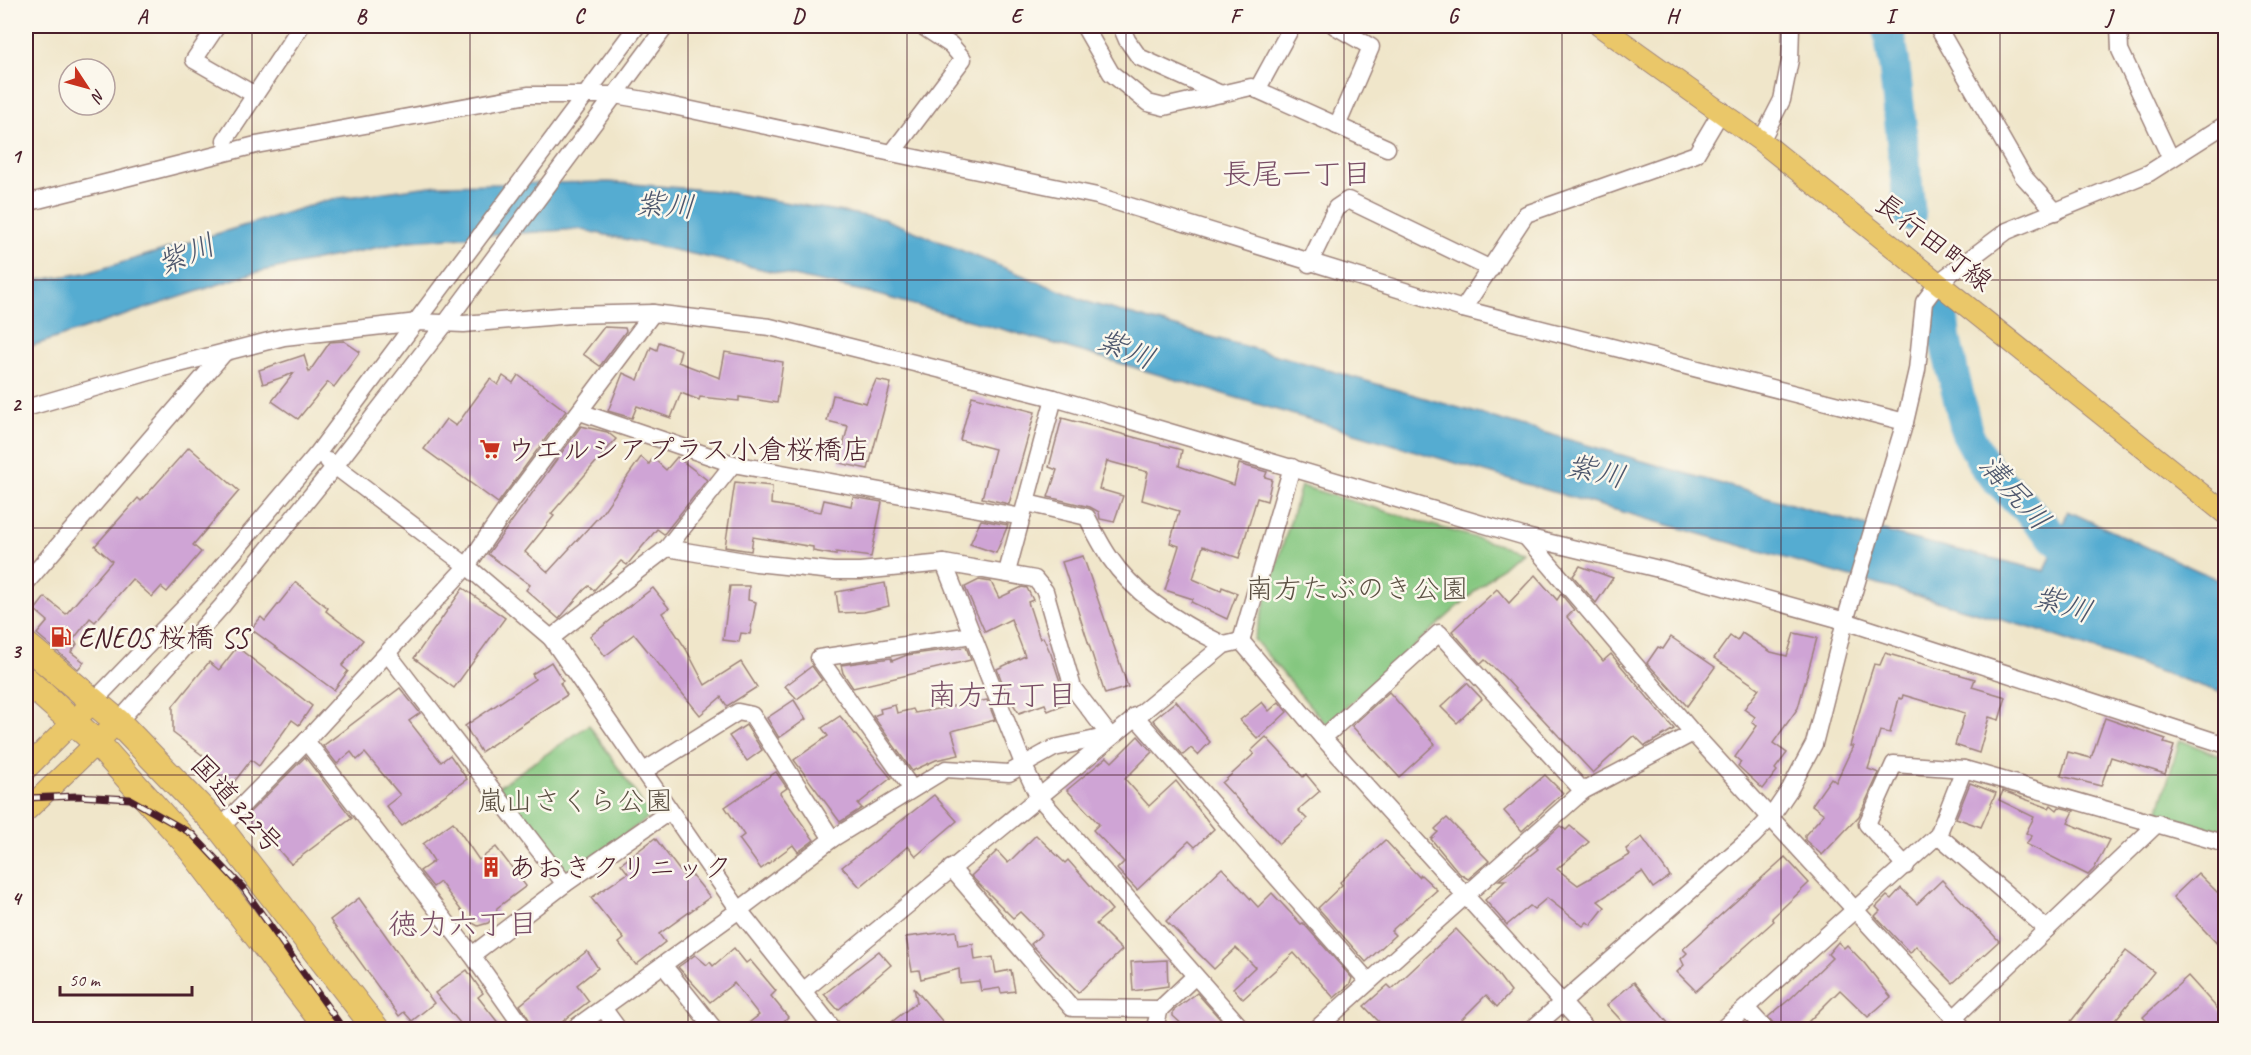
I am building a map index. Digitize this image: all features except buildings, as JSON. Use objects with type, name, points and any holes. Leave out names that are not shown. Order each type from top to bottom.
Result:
[{"type":"highway","name":"国道322号","points":[[26,645],[118,722],[220,828],[377,1029]]},
{"type":"highway","points":[[26,680],[98,744],[184,840],[329,1029]]},
{"type":"main road","name":"長行田町線","points":[[1599,26],[1722,110],[2226,514]]},
{"type":"main road","points":[[26,769],[94,701]]},
{"type":"main road","points":[[26,811],[98,744],[118,722]]},
{"type":"street","points":[[217,26],[194,60],[255,95]]},
{"type":"street","points":[[225,140],[301,26]]},
{"type":"street","points":[[94,701],[206,585],[317,454],[451,278],[573,109],[637,26]]},
{"type":"street","points":[[118,722],[222,606],[335,466],[445,324],[666,26]]},
{"type":"street","points":[[892,153],[963,58],[951,45],[922,26]]},
{"type":"street","points":[[1084,26],[1111,73],[1148,103],[1164,107],[1251,87],[1387,148]]},
{"type":"street","points":[[1121,26],[1127,40],[1139,57],[1221,94]]},
{"type":"street","points":[[1257,90],[1292,26]]},
{"type":"street","points":[[1335,26],[1371,47],[1337,126]]},
{"type":"street","points":[[1761,141],[1782,100],[1790,60],[1791,26]]},
{"type":"street","points":[[1937,26],[2023,176],[2056,212]]},
{"type":"street","points":[[2119,26],[2120,50],[2171,159]]},
{"type":"street","points":[[26,204],[256,145],[528,95],[615,95],[1096,196],[1309,264],[1463,309],[1903,429]]},
{"type":"street","points":[[1463,309],[1526,214],[1696,154],[1722,110]]},
{"type":"street","points":[[1531,1029],[1753,836],[1771,817],[1804,767],[1814,744],[1852,595],[1903,429],[1917,370],[1924,302],[1939,282],[2007,231],[2150,173],[2226,124]]},
{"type":"street","points":[[1309,264],[1336,208],[1348,200],[1491,269]]},
{"type":"street","points":[[220,828],[306,741],[467,566],[509,505],[653,313]]},
{"type":"street","points":[[26,408],[284,337],[418,322],[445,324],[653,313],[770,327],[1054,398],[1526,537],[1663,570],[1845,621],[2226,746]]},
{"type":"street","points":[[26,583],[225,352]]},
{"type":"street","points":[[1007,572],[1054,398]]},
{"type":"street","points":[[580,412],[733,464],[1024,510],[1087,517],[1111,559],[1143,593],[1192,629],[1224,645]]},
{"type":"street","points":[[317,454],[467,566],[551,638],[739,910],[834,1029]]},
{"type":"street","points":[[551,638],[667,548],[733,464]]},
{"type":"street","points":[[1241,641],[1292,467]]},
{"type":"street","points":[[1526,537],[1694,733],[1959,1024],[2047,929],[2158,823]]},
{"type":"street","points":[[667,548],[756,563],[832,571],[860,571],[944,563],[1007,572],[1035,579],[1045,591],[1073,688],[1110,736]]},
{"type":"street","points":[[944,563],[1038,796],[1243,1029]]},
{"type":"street","points":[[1323,738],[1439,633],[1583,791]]},
{"type":"street","points":[[912,789],[819,658],[972,635]]},
{"type":"street","points":[[803,991],[1135,716],[1224,645],[1241,641]]},
{"type":"street","points":[[1241,641],[1323,738],[1587,1029]]},
{"type":"street","points":[[388,654],[565,884]]},
{"type":"street","points":[[644,771],[738,712],[752,715],[832,839]]},
{"type":"street","points":[[1135,716],[1368,981]]},
{"type":"street","points":[[1315,1029],[1583,791],[1694,733]]},
{"type":"street","points":[[572,1029],[739,910],[832,839],[946,770],[1009,773],[1054,748],[1110,736]]},
{"type":"street","points":[[306,741],[472,954],[525,1029]]},
{"type":"street","points":[[1906,866],[1868,824],[1894,764],[1964,769],[2226,844]]},
{"type":"street","points":[[1721,1029],[1938,835],[1964,769]]},
{"type":"street","points":[[472,954],[565,884],[670,811]]},
{"type":"street","points":[[1938,835],[2047,929]]},
{"type":"street","points":[[951,868],[1072,1008],[1160,1009]]},
{"type":"street","points":[[663,965],[715,1029]]},
{"type":"street","points":[[1154,1029],[1160,1009],[1195,976]]},
{"type":"street","points":[[603,1008],[619,1029]]},
{"type":"street","points":[[1746,1008],[1766,1029]]},
{"type":"green space","name":"南方たぶのき公園","points":[[1301,486],[1520,551],[1326,725],[1254,639]]},
{"type":"green space","name":"嵐山さくら公園","points":[[589,725],[651,816],[567,875],[498,787]]},
{"type":"green space","points":[[2180,740],[2225,758],[2225,834],[2158,813]]},
{"type":"water","name":"紫川","points":[[609,182],[718,191],[884,219],[1093,304],[1908,538],[2045,571],[2068,511],[2225,583],[2225,694],[2034,629],[1570,497],[1052,343],[871,293],[578,229],[409,241],[253,273],[26,348],[26,282],[91,272],[332,199],[438,185]]},
{"type":"waterway","name":"溝尻川","points":[[1888,26],[1910,215]]},
{"type":"waterway","name":"溝尻川","points":[[1942,311],[1945,339],[1967,433],[1987,469],[2067,550],[2083,573]]},
{"type":"railway","points":[[26,798],[77,796],[130,799],[192,834],[244,889],[344,1030]]},
{"type":"place","name":"ウエルシアプラス小倉桜橋店","points":[[490,449]]},
{"type":"place","name":"ENEOS 桜橋 SS","points":[[61,637]]},
{"type":"place","name":"あおきクリニック","points":[[491,867]]},
{"type":"district","name":"長尾一丁目","points":[[1297,174]]},
{"type":"district","name":"南方五丁目","points":[[1002,695]]},
{"type":"district","name":"徳力六丁目","points":[[463,924]]}]
